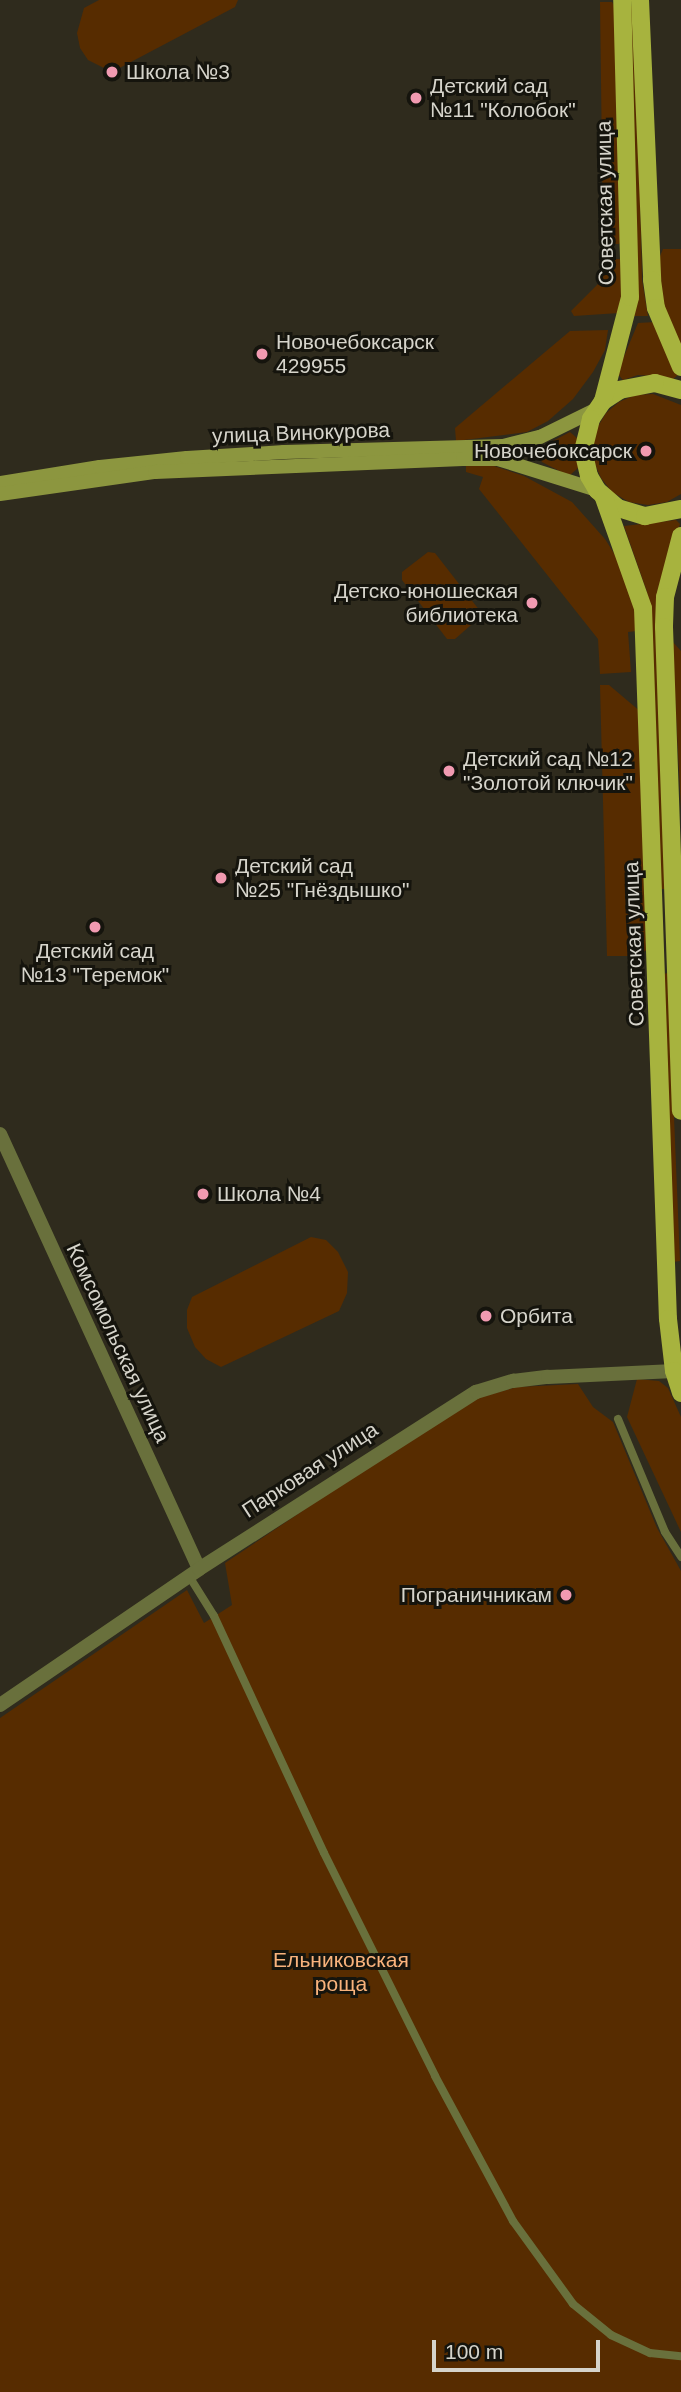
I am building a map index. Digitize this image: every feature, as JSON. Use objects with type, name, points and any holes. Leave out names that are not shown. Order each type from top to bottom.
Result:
[{"type":"main road","name":"Советская улица","points":[[622,0],[630,297],[600,405],[587,427],[583,450],[589,476],[600,494],[638,587],[644,620],[668,1319],[681,1393]]},
{"type":"main road","name":"Советская улица","points":[[640,0],[652,280],[656,308],[681,367]]},
{"type":"main road","points":[[600,405],[620,390],[641,383],[655,383],[681,390]]},
{"type":"main road","name":"улица Винокурова","points":[[0,494],[23,484],[100,467],[243,454],[503,446],[540,437],[600,405]]},
{"type":"main road","name":"улица Винокурова","points":[[0,483],[23,484],[155,472],[486,459],[498,460],[600,494]]},
{"type":"main road","points":[[600,494],[618,508],[645,516],[681,509]]},
{"type":"main road","name":"Советская улица","points":[[681,536],[665,597],[664,627],[681,1111]]},
{"type":"street","name":"Комсомольская улица","points":[[0,1134],[194,1572]]},
{"type":"street","name":"Парковая улица","points":[[0,1705],[194,1572],[476,1392],[513,1381],[548,1377],[677,1370]]},
{"type":"street","points":[[618,1419],[665,1532],[681,1557]]},
{"type":"street","points":[[194,1572],[324,1853],[429,2064],[513,2221],[573,2304],[611,2335],[650,2353],[681,2356]]},
{"type":"green space","points":[[99,0],[238,0],[235,7],[112,72],[88,60],[80,48],[77,33],[84,8]]},
{"type":"green space","points":[[600,2],[612,2],[618,12],[624,237],[619,244],[607,244],[603,238]]},
{"type":"green space","points":[[628,6],[636,6],[642,280],[648,316],[632,316]]},
{"type":"green space","points":[[663,249],[681,249],[681,349],[667,326],[655,268]]},
{"type":"green space","points":[[605,259],[621,259],[626,266],[619,313],[574,316],[571,311],[600,282],[601,265]]},
{"type":"green space","points":[[655,322],[679,374],[671,381],[657,376],[638,375],[623,380],[617,373],[638,323]]},
{"type":"green space","points":[[608,330],[605,350],[593,372],[573,399],[548,421],[527,432],[456,441],[455,428],[570,331]]},
{"type":"green space","points":[[653,394],[681,405],[681,494],[667,502],[648,505],[629,502],[612,492],[601,478],[594,462],[593,445],[597,428],[606,413],[619,402],[635,395]]},
{"type":"green space","points":[[570,432],[578,439],[578,468],[569,476],[542,462],[538,453],[543,446]]},
{"type":"green space","points":[[466,463],[491,465],[524,476],[572,502],[605,539],[617,558],[634,606],[637,631],[628,632],[631,672],[600,674],[598,639],[479,489],[483,477],[466,472]]},
{"type":"green space","points":[[676,520],[680,524],[673,546],[666,889],[660,889],[647,592],[624,526]]},
{"type":"green space","points":[[428,552],[435,553],[480,611],[479,618],[455,639],[447,639],[402,580],[402,572]]},
{"type":"green space","points":[[672,641],[681,651],[681,809]]},
{"type":"green space","points":[[600,685],[609,685],[641,712],[650,947],[639,956],[607,956]]},
{"type":"green space","points":[[668,973],[680,1261],[673,1262],[662,974]]},
{"type":"green space","points":[[311,1237],[326,1240],[338,1252],[348,1272],[347,1293],[339,1311],[221,1367],[206,1359],[195,1347],[187,1328],[187,1310],[192,1297]]},
{"type":"green space","points":[[637,1379],[659,1381],[668,1388],[681,1417],[681,1532],[627,1417]]},
{"type":"green space","name":"Ельниковская роща","points":[[578,1384],[593,1407],[613,1422],[657,1528],[681,1571],[681,2392],[0,2392],[0,1718],[187,1590],[204,1623],[232,1605],[225,1563],[466,1401],[517,1387]]},
{"type":"place","name":"Школа №3","points":[[112,72]]},
{"type":"place","name":"Детский сад №11 \"Колобок\"","points":[[416,98]]},
{"type":"place","name":"Новочебоксарск 429955","points":[[262,354]]},
{"type":"place","name":"Новочебоксарск","points":[[646,451]]},
{"type":"place","name":"Детско-юношеская библиотека","points":[[532,603]]},
{"type":"place","name":"Детский сад №12 \"Золотой ключик\"","points":[[449,771]]},
{"type":"place","name":"Детский сад №25 \"Гнёздышко\"","points":[[221,878]]},
{"type":"place","name":"Детский сад №13 \"Теремок\"","points":[[95,927]]},
{"type":"place","name":"Школа №4","points":[[203,1194]]},
{"type":"place","name":"Орбита","points":[[486,1316]]},
{"type":"place","name":"Пограничникам","points":[[566,1595]]}]
